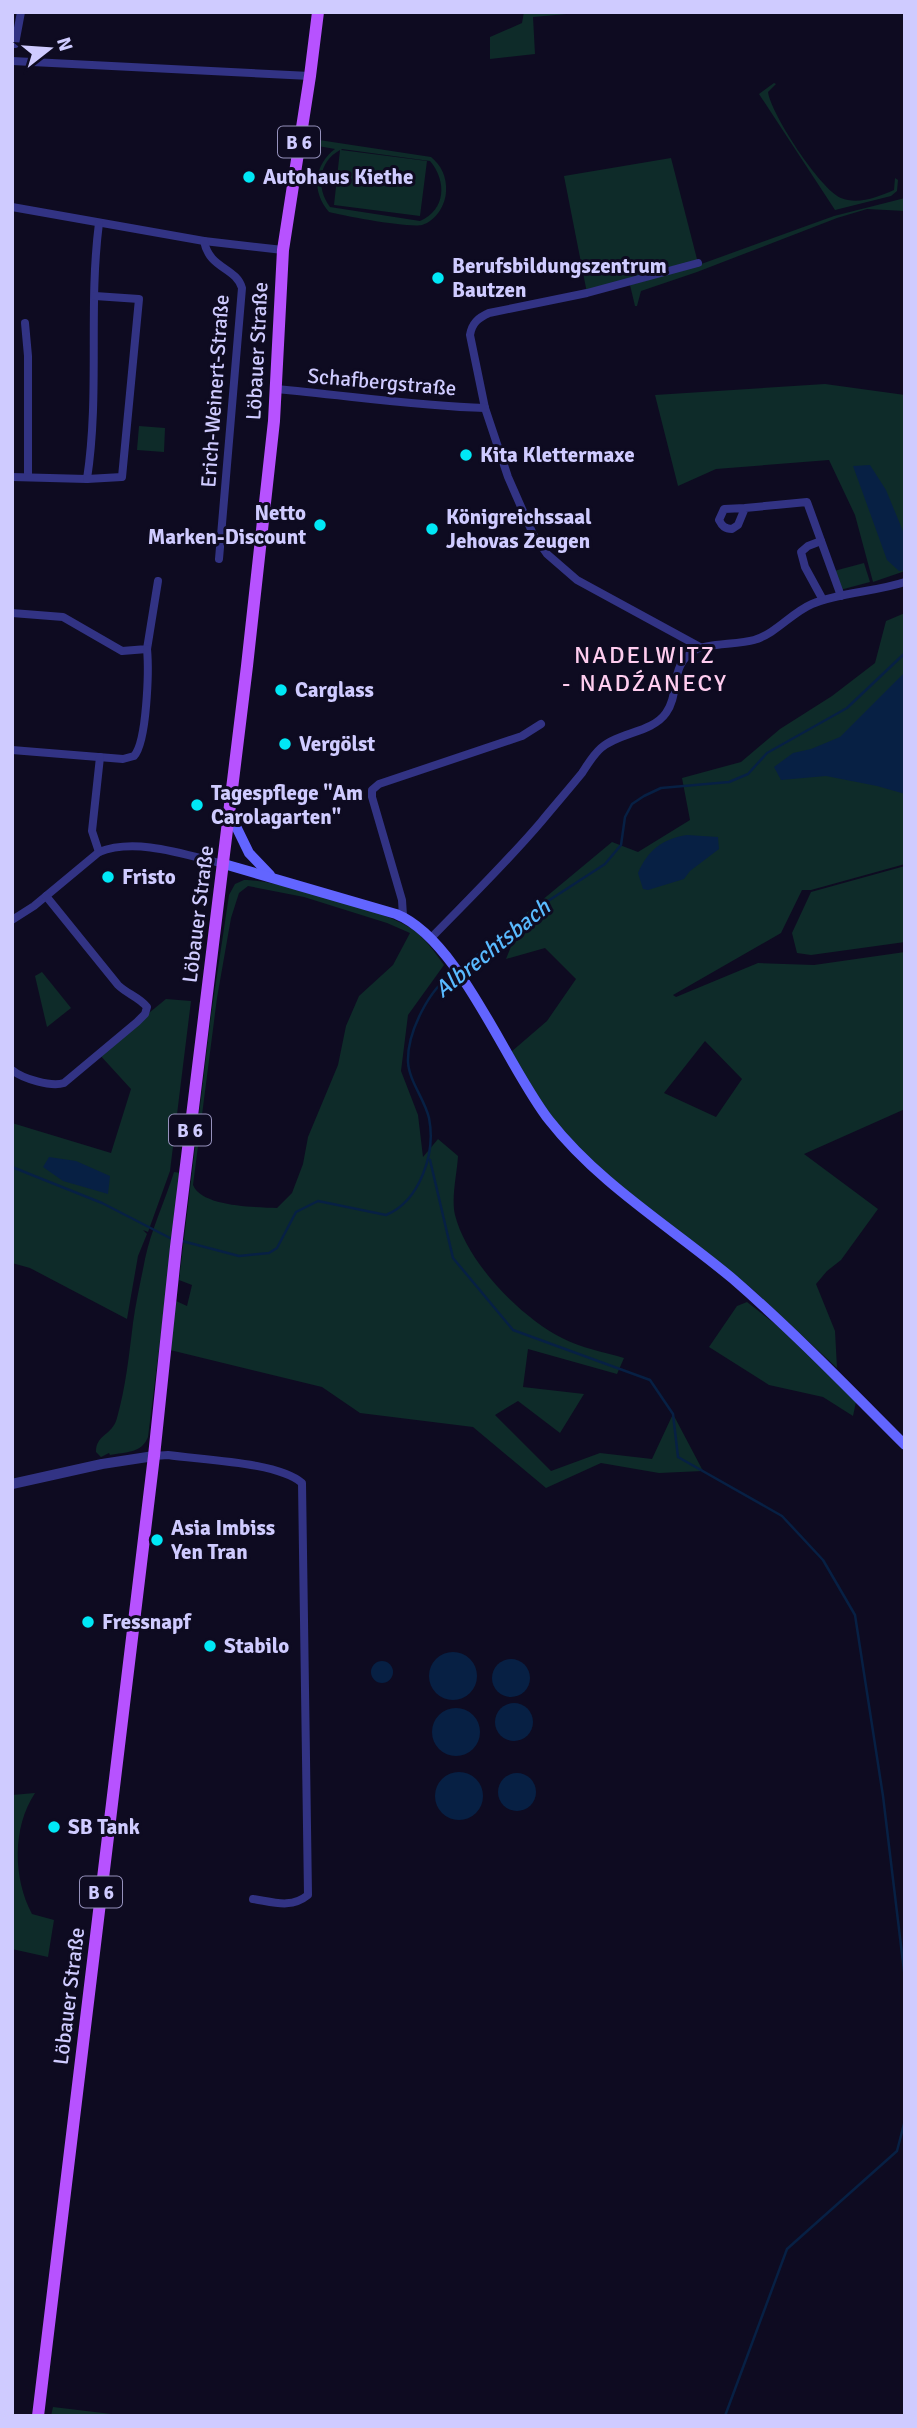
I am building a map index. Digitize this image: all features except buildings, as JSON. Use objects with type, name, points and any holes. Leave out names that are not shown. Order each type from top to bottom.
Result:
[{"type":"main road","name":"B 6","points":[[283,250],[318,12]]},
{"type":"main road","name":"Löbauer Straße","points":[[38,2416],[230,814],[268,474],[283,250]]},
{"type":"main road","points":[[230,814],[249,853],[270,875]]},
{"type":"main road","points":[[224,864],[270,875],[403,916],[432,937],[468,988],[546,1117],[568,1144],[598,1173],[733,1280],[838,1377],[905,1445]]},
{"type":"street","points":[[13,47],[21,12]]},
{"type":"street","points":[[12,61],[310,76]]},
{"type":"street","points":[[12,207],[204,241],[283,250]]},
{"type":"street","points":[[88,480],[92,453],[94,258],[99,223]]},
{"type":"street","name":"Erich-Weinert-Straße","points":[[204,241],[210,258],[240,281],[242,288],[219,559]]},
{"type":"street","points":[[698,263],[587,293],[489,313],[471,326],[470,335],[485,408],[517,500],[533,534],[547,554],[577,580],[700,647]]},
{"type":"street","points":[[12,477],[88,480],[122,477],[139,299],[95,296]]},
{"type":"street","points":[[25,323],[28,356],[28,477]]},
{"type":"street","name":"Schafbergstraße","points":[[275,390],[485,408]]},
{"type":"street","points":[[746,508],[807,502],[841,596]]},
{"type":"street","points":[[821,541],[808,546],[802,552],[805,567],[822,600]]},
{"type":"street","points":[[12,750],[100,757],[134,756],[140,749],[148,666],[147,649],[158,581]]},
{"type":"street","points":[[432,937],[541,821],[599,750],[615,739],[648,727],[666,714],[681,663],[689,654],[700,647],[732,645],[757,639],[780,628],[809,606],[822,600],[905,582]]},
{"type":"street","points":[[12,613],[63,617],[122,651],[147,649]]},
{"type":"street","points":[[403,916],[402,900],[372,790],[379,783],[522,736],[541,724]]},
{"type":"street","points":[[99,852],[92,831],[100,757]]},
{"type":"street","points":[[12,920],[99,852],[111,847],[128,845],[224,864]]},
{"type":"street","points":[[12,1070],[18,1075],[36,1080],[57,1085],[64,1083],[137,1022],[145,1014],[147,1007],[118,985],[46,896]]},
{"type":"street","points":[[12,1484],[154,1455],[268,1468],[292,1474],[302,1483],[308,1895],[299,1903],[290,1904],[253,1899]]},
{"type":"green space","points":[[524,12],[589,12],[533,17],[535,54],[490,59],[490,37],[522,23]]},
{"type":"green space","points":[[776,84],[768,92],[778,117],[809,166],[832,192],[848,200],[868,199],[894,190],[895,178],[898,180],[897,191],[891,196],[835,210],[759,94]]},
{"type":"green space","points":[[319,140],[431,157],[444,176],[446,196],[442,206],[432,220],[422,225],[404,225],[329,212],[319,196],[317,179],[323,163],[335,149],[318,146]],"holes":[[[340,150],[334,205],[420,216],[427,161],[341,150],[430,161],[439,177],[441,194],[435,210],[420,221],[330,207],[323,192],[323,168]]]},
{"type":"green space","points":[[671,158],[698,263],[587,293],[564,176]]},
{"type":"green space","points":[[905,198],[905,211],[867,209],[837,218],[641,291],[635,306],[630,285],[693,267],[834,216]]},
{"type":"green space","points":[[825,384],[905,395],[905,571],[873,582],[855,515],[829,460],[716,469],[678,486],[655,395]]},
{"type":"green space","points":[[139,426],[165,428],[164,452],[137,450]]},
{"type":"green space","points":[[864,563],[870,582],[840,590],[834,571]]},
{"type":"green space","points":[[905,613],[905,864],[811,890],[802,890],[781,933],[673,995],[676,997],[758,963],[814,965],[905,952],[905,1109],[804,1154],[878,1209],[841,1260],[816,1284],[835,1331],[837,1368],[751,1288],[580,1152],[552,1119],[511,1052],[547,1021],[576,979],[545,948],[506,959],[523,916],[612,842],[638,852],[690,820],[682,778],[741,762],[780,729],[832,696],[875,663],[886,621]],"holes":[[[705,1041],[742,1079],[716,1117],[664,1093]]]},
{"type":"green space","points":[[905,866],[905,942],[811,955],[797,953],[792,933],[811,892]]},
{"type":"green space","points":[[244,880],[279,885],[380,914],[412,929],[444,965],[408,1015],[401,1071],[418,1115],[423,1157],[438,1139],[458,1156],[454,1208],[461,1233],[483,1269],[513,1302],[529,1317],[562,1338],[624,1358],[617,1374],[528,1349],[523,1387],[584,1394],[560,1433],[518,1401],[495,1415],[551,1471],[600,1453],[652,1459],[673,1414],[703,1471],[659,1473],[601,1463],[546,1488],[473,1427],[360,1413],[322,1387],[170,1350],[176,1301],[187,1306],[192,1285],[179,1280],[211,1015],[229,895],[235,884]],"holes":[[[248,886],[304,897],[410,933],[393,965],[359,996],[346,1026],[338,1065],[308,1137],[303,1164],[292,1193],[277,1208],[218,1202],[198,1192],[193,1185],[217,998],[231,918],[239,893]]]},
{"type":"green space","points":[[42,972],[71,1008],[47,1027],[35,976]]},
{"type":"green space","points":[[166,999],[191,1001],[170,1171],[148,1232],[143,1230],[147,1234],[138,1256],[127,1319],[30,1268],[12,1263],[12,1123],[111,1153],[131,1089],[99,1054]]},
{"type":"green space","points":[[174,1172],[181,1173],[148,1437],[138,1449],[110,1455],[109,1453],[101,1457],[96,1452],[97,1446],[117,1418],[145,1259]]},
{"type":"green space","points":[[747,1302],[779,1327],[856,1402],[853,1416],[823,1397],[769,1385],[709,1347],[737,1306]]},
{"type":"green space","points":[[35,1793],[22,1822],[19,1869],[21,1885],[32,1914],[54,1920],[48,1957],[12,1949],[12,1795]]},
{"type":"green space","points":[[53,2407],[128,2416],[51,2416]]},
{"type":"water","points":[[870,465],[886,490],[905,536],[905,570],[899,571],[887,560],[853,466]]},
{"type":"water","points":[[905,672],[905,794],[826,776],[781,780],[774,767],[793,753],[840,737]]},
{"type":"water","points":[[687,835],[718,837],[719,849],[690,871],[684,879],[648,890],[643,889],[638,873],[646,858],[670,839]]},
{"type":"water","points":[[49,1157],[76,1161],[110,1176],[108,1194],[63,1181],[43,1167]]},
{"type":"water","points":[[453,1652],[470,1659],[477,1676],[470,1693],[453,1700],[436,1693],[429,1676],[436,1659]]},
{"type":"water","points":[[511,1659],[524,1665],[530,1678],[524,1691],[511,1697],[498,1691],[492,1678],[498,1665]]},
{"type":"water","points":[[378,1661],[386,1661],[393,1668],[393,1676],[386,1683],[378,1683],[371,1676],[371,1668]]},
{"type":"water","points":[[514,1703],[527,1709],[533,1722],[527,1735],[514,1741],[501,1735],[495,1722],[501,1709]]},
{"type":"water","points":[[456,1708],[473,1715],[480,1732],[473,1749],[456,1756],[439,1749],[432,1732],[439,1715]]},
{"type":"water","points":[[459,1772],[476,1779],[483,1796],[476,1813],[459,1820],[442,1813],[435,1796],[442,1779]]},
{"type":"water","points":[[517,1773],[530,1779],[536,1792],[530,1805],[517,1811],[504,1805],[498,1792],[504,1779]]},
{"type":"waterway","name":"Albrechtsbach","points":[[459,969],[548,901],[605,864],[621,845],[625,817],[632,804],[661,788],[729,782],[748,774],[767,753],[847,708],[905,653]]},
{"type":"waterway","name":"Albrechtsbach","points":[[182,1241],[239,1256],[269,1253],[277,1248],[296,1212],[318,1201],[386,1215],[408,1199],[423,1174],[431,1132],[427,1111],[409,1069],[411,1038],[428,1000],[454,973]]},
{"type":"waterway","points":[[430,1160],[453,1258],[513,1330],[650,1380],[673,1414],[678,1457],[782,1516],[823,1560],[855,1615],[883,1796],[905,1979]]},
{"type":"waterway","name":"Albrechtsbach","points":[[12,1167],[102,1203],[172,1239]]},
{"type":"waterway","points":[[725,2416],[787,2249],[897,2151],[905,2120]]},
{"type":"place","name":"Autohaus Kiethe","points":[[249,177]]},
{"type":"place","name":"Berufsbildungszentrum Bautzen","points":[[438,278]]},
{"type":"place","name":"Kita Klettermaxe","points":[[466,455]]},
{"type":"place","name":"Netto Marken-Discount","points":[[320,525]]},
{"type":"place","name":"Königreichssaal Jehovas Zeugen","points":[[432,529]]},
{"type":"place","name":"Carglass","points":[[281,690]]},
{"type":"place","name":"Vergölst","points":[[285,744]]},
{"type":"place","name":"Tagespflege \"Am Carolagarten\"","points":[[197,805]]},
{"type":"place","name":"Fristo","points":[[108,877]]},
{"type":"place","name":"Asia Imbiss Yen Tran","points":[[157,1540]]},
{"type":"place","name":"Fressnapf","points":[[88,1622]]},
{"type":"place","name":"Stabilo","points":[[210,1646]]},
{"type":"place","name":"SB Tank","points":[[54,1827]]},
{"type":"district","name":"NADELWITZ - NADŹANECY","points":[[645,669]]}]
